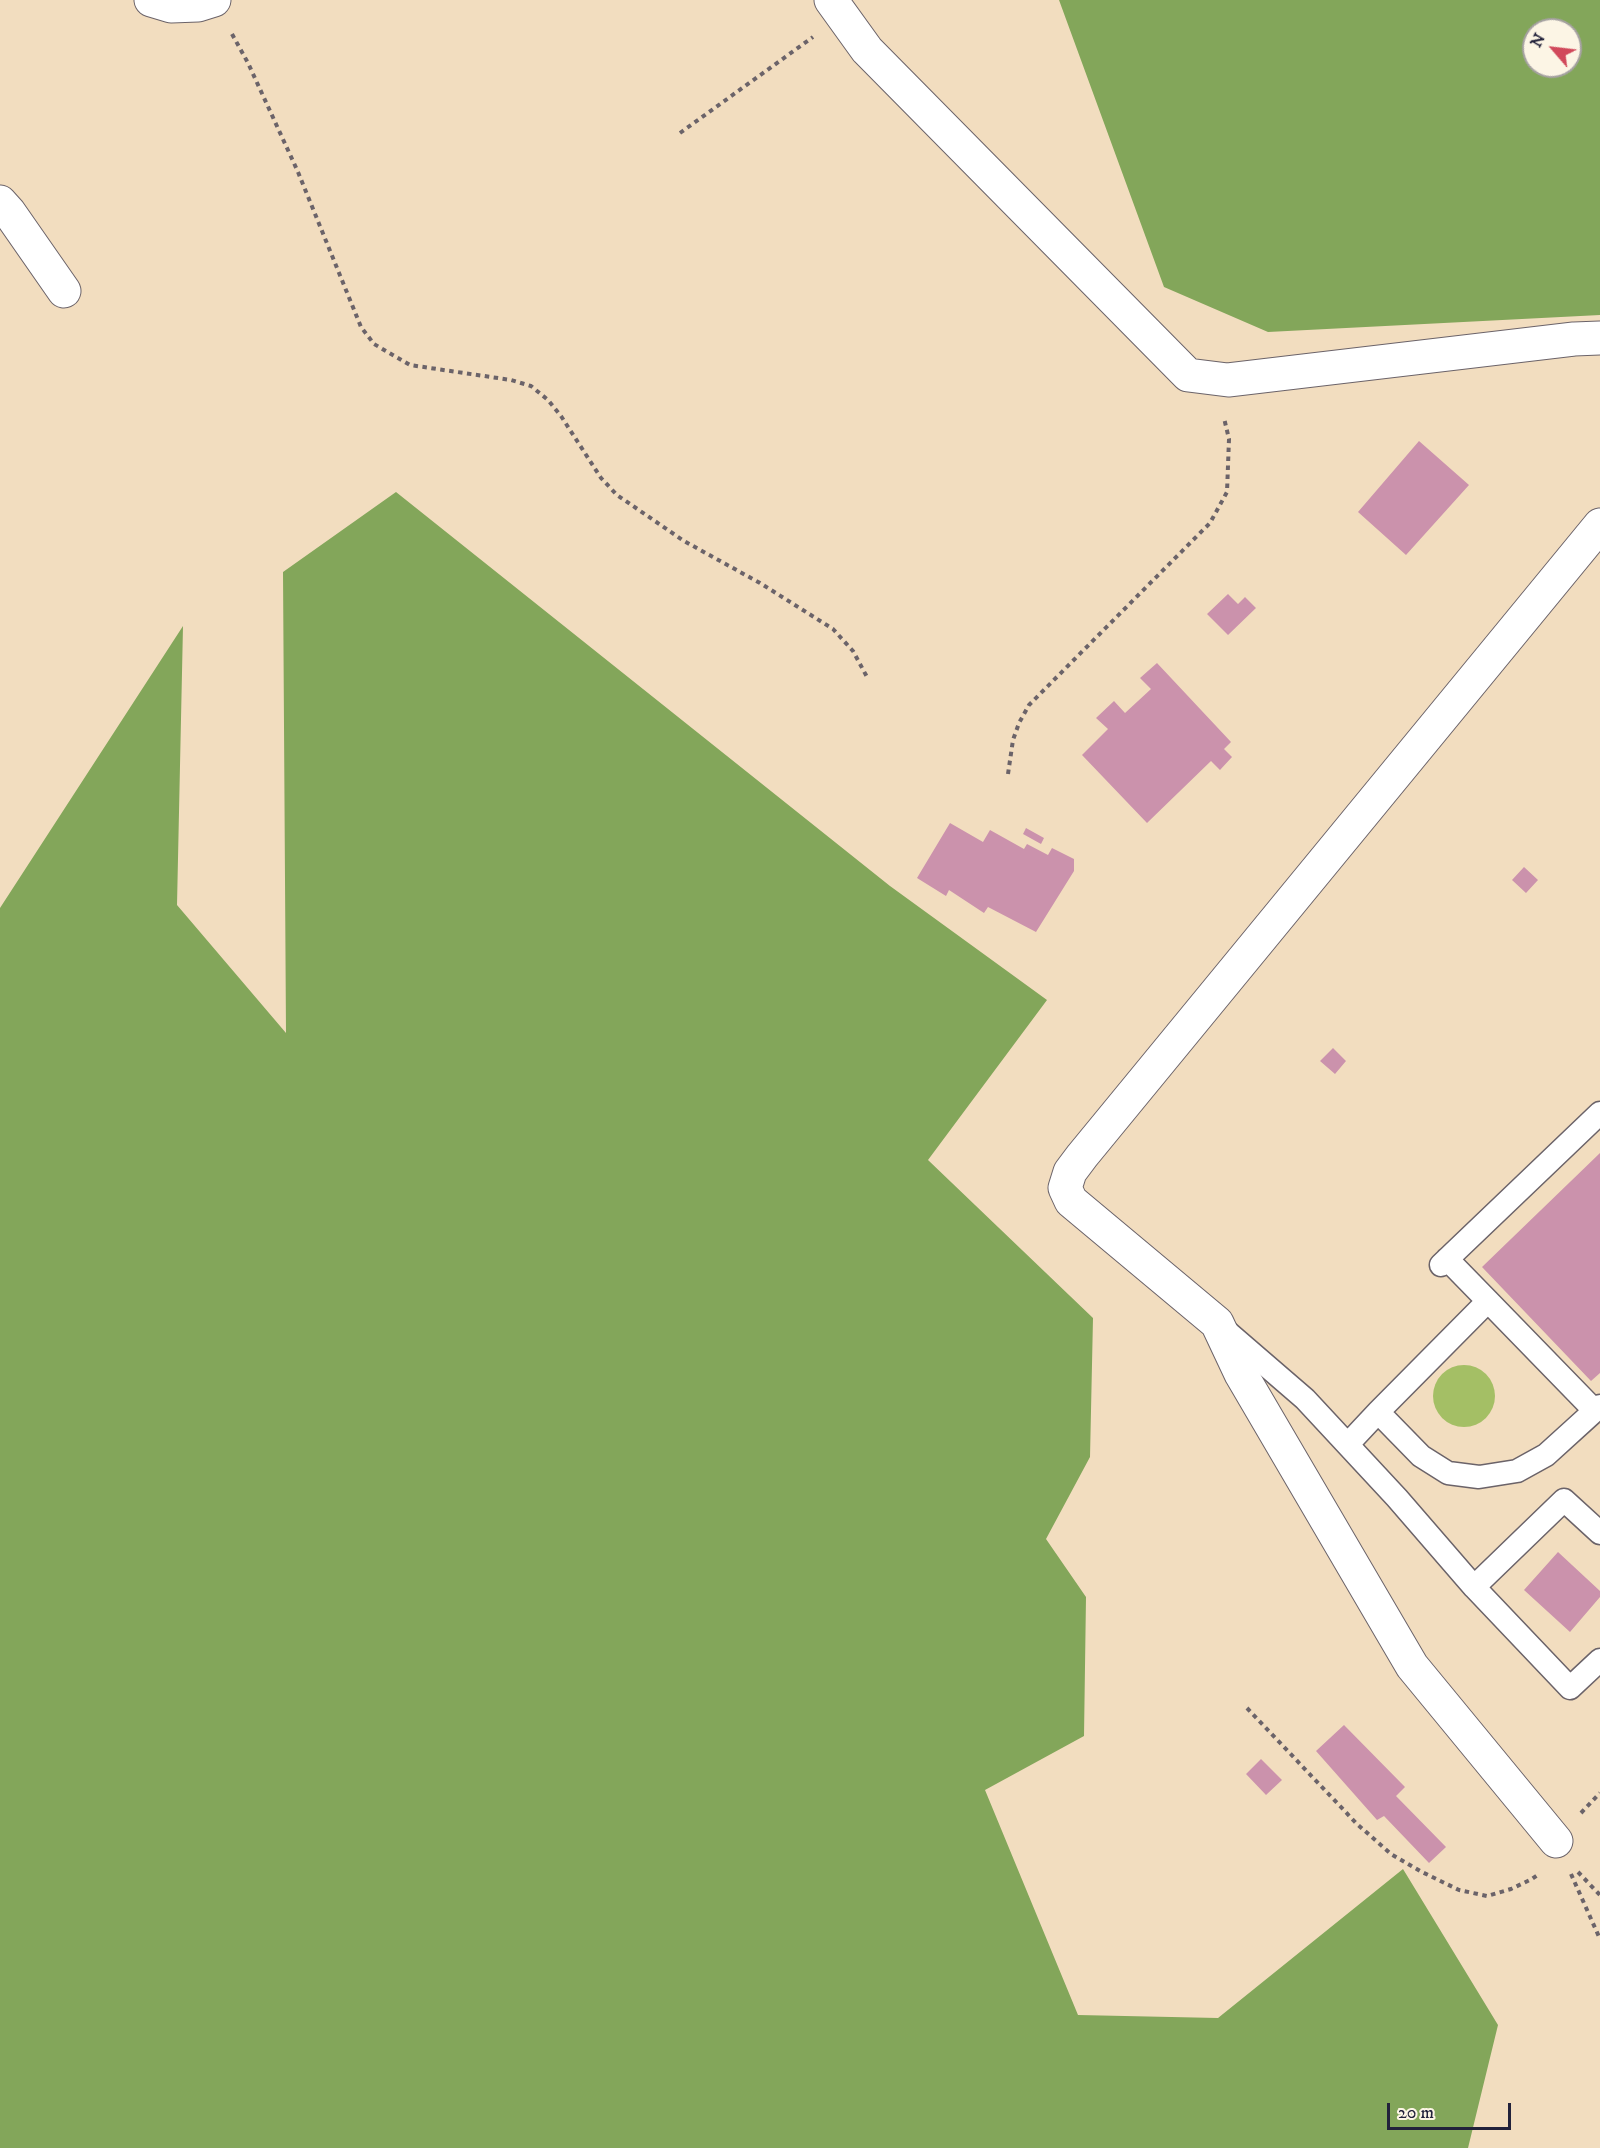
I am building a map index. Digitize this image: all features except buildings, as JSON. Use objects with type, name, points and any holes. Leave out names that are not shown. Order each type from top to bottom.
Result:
[{"type":"street","points":[[151,0],[171,6],[206,2]]},
{"type":"street","points":[[837,8],[867,50],[1188,375],[1228,380],[1574,339],[1600,338]]},
{"type":"street","points":[[0,202],[64,291]]},
{"type":"street","points":[[1559,1848],[1412,1666],[1241,1374],[1216,1323],[1071,1201],[1065,1188],[1070,1172],[1600,525]]},
{"type":"lane","points":[[1378,1412],[1421,1456],[1448,1473],[1479,1478],[1518,1471],[1546,1455],[1598,1408],[1488,1301],[1444,1262],[1600,1113]]},
{"type":"lane","points":[[1348,1444],[1488,1301]]},
{"type":"lane","points":[[1216,1323],[1299,1392],[1474,1587],[1570,1688],[1600,1660]]},
{"type":"lane","points":[[1474,1587],[1564,1500],[1600,1533]]},
{"type":"path","points":[[206,2],[226,25],[248,63],[298,172],[361,327],[374,344],[410,365],[511,380],[531,386],[548,400],[561,416],[602,478],[617,495],[684,541],[760,583],[833,629],[854,651],[867,677]]},
{"type":"path","points":[[680,133],[837,8]]},
{"type":"path","points":[[1008,774],[1013,740],[1029,705],[1210,523],[1227,492],[1229,439],[1222,409],[1204,377]]},
{"type":"path","points":[[1247,1708],[1357,1824],[1391,1854],[1459,1890],[1488,1896],[1511,1889],[1532,1879],[1559,1848]]},
{"type":"path","points":[[1559,1848],[1600,1895]]},
{"type":"path","points":[[1559,1848],[1600,1939]]},
{"type":"green space","points":[[1059,0],[1600,0],[1600,315],[1268,332],[1164,287]]},
{"type":"green space","points":[[396,492],[890,886],[1047,1000],[928,1160],[1093,1318],[1090,1457],[1046,1539],[1086,1597],[1084,1736],[985,1790],[1078,2015],[1218,2018],[1403,1869],[1498,2025],[1468,2148],[0,2148],[0,908],[183,626],[177,905],[286,1033],[283,572]]},
{"type":"green space","points":[[1458,1365],[1470,1365],[1486,1374],[1493,1384],[1495,1396],[1493,1408],[1486,1418],[1470,1427],[1458,1427],[1447,1422],[1438,1413],[1433,1402],[1433,1390],[1438,1379],[1447,1370]]}]
